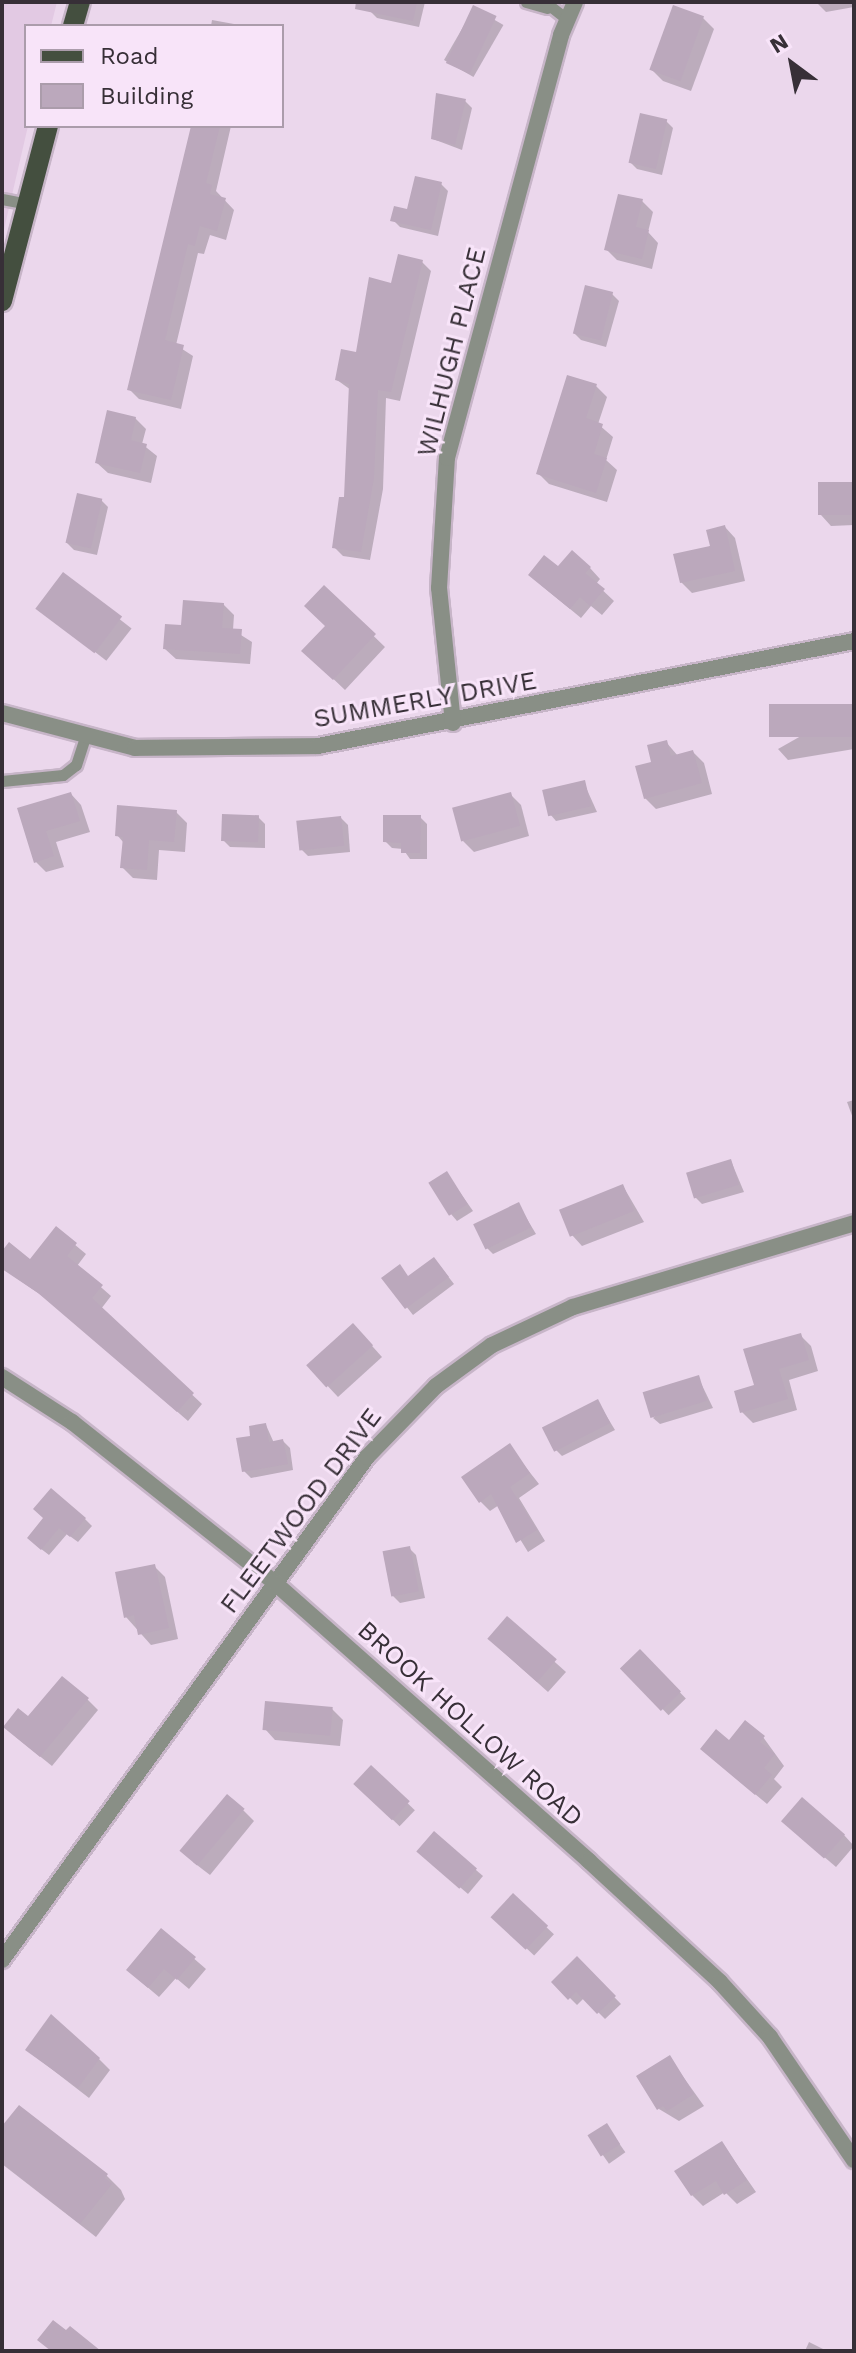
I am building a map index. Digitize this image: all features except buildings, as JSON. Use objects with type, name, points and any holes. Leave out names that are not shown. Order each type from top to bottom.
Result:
[{"type":"main road","points":[[74,24],[80,2]]},
{"type":"main road","points":[[2,301],[47,128]]},
{"type":"street","name":"WILHUGH PLACE","points":[[453,723],[439,588],[447,458],[575,2]]},
{"type":"street","name":"SUMMERLY DRIVE","points":[[2,713],[135,748],[318,746],[453,723],[854,641]]},
{"type":"street","name":"FLEETWOOD DRIVE","points":[[2,1960],[275,1583],[406,1413],[492,1345],[573,1307],[854,1223]]},
{"type":"street","name":"BROOK HOLLOW ROAD","points":[[2,1377],[72,1422],[275,1583],[720,1982],[770,2037],[854,2160]]},
{"type":"lane","points":[[526,2],[546,5],[568,20]]},
{"type":"lane","points":[[2,199],[28,204]]},
{"type":"lane","points":[[2,781],[63,775],[76,765],[86,735]]},
{"type":"shaded area","points":[[2,2],[57,2],[52,24],[24,24],[24,128],[28,128],[2,238]]}]
